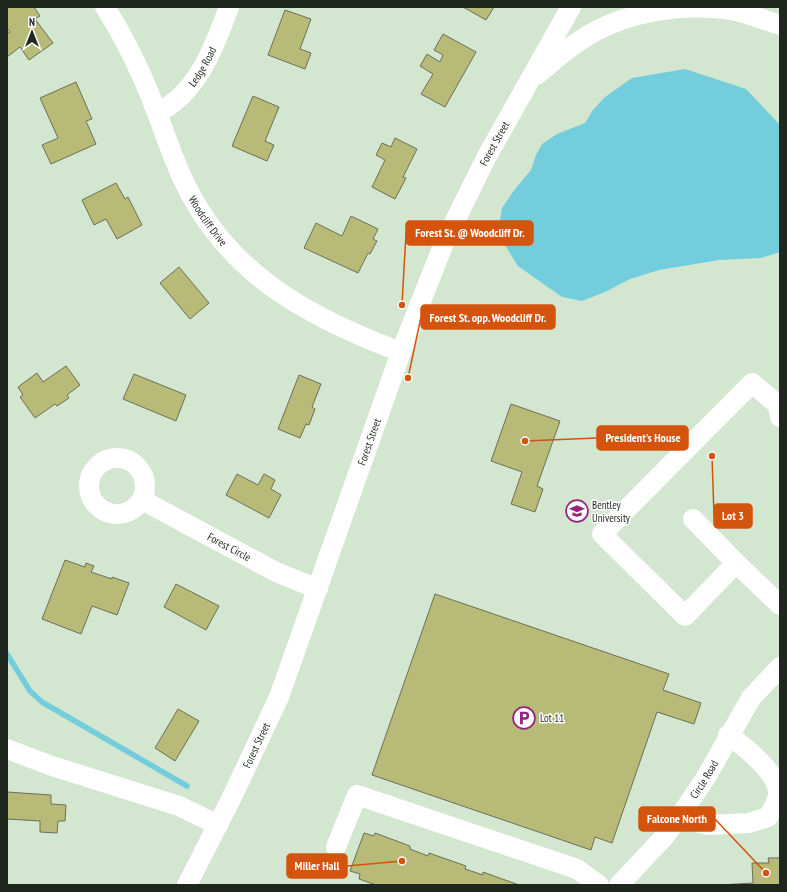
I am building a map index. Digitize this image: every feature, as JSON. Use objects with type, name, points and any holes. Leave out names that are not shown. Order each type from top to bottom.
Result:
[{"type":"street","name":"Woodcliff Drive","points":[[105,7],[140,73],[158,113],[176,163],[196,205],[216,233],[240,261],[277,292],[305,310],[356,335],[401,352]]},
{"type":"street","name":"Ledge Road","points":[[158,113],[170,107],[180,99],[192,84],[212,49],[229,7]]},
{"type":"street","name":"Forest Street","points":[[187,885],[218,825],[279,697],[401,352],[436,261],[463,203],[571,7]]},
{"type":"street","points":[[528,83],[585,38],[604,26],[648,13],[687,8],[733,9],[780,25]]},
{"type":"street","points":[[736,563],[685,616],[602,534],[752,383],[778,405],[780,417]]},
{"type":"street","name":"Forest Circle","points":[[142,500],[276,572],[318,590]]},
{"type":"street","points":[[693,519],[736,563],[778,598]]},
{"type":"street","name":"Circle Road","points":[[619,885],[665,836],[705,779],[728,735],[751,698],[780,667]]},
{"type":"street","points":[[679,817],[708,825],[749,823],[768,817],[778,795],[777,784],[763,765],[741,744],[728,735]]},
{"type":"street","points":[[7,749],[52,766],[179,806],[218,825]]},
{"type":"street","points":[[336,846],[357,795],[577,870],[599,885]]},
{"type":"water","points":[[685,69],[746,89],[780,125],[780,252],[761,258],[719,260],[659,270],[630,279],[605,292],[582,301],[562,297],[518,266],[498,234],[502,208],[531,170],[536,155],[542,144],[557,134],[585,123],[593,110],[605,97],[632,78]]},
{"type":"building","points":[[7,7],[34,7],[40,16],[35,19],[53,43],[29,60],[20,47],[7,57],[7,34],[10,32],[7,28]]},
{"type":"building","points":[[463,7],[494,7],[486,20]]},
{"type":"building","points":[[285,10],[311,19],[300,49],[311,53],[305,69],[268,55]]},
{"type":"building","points":[[443,34],[476,52],[445,107],[421,94],[433,74],[420,66],[427,54],[440,62],[443,55],[434,50]]},
{"type":"building","points":[[76,82],[92,119],[86,121],[96,144],[51,164],[42,145],[58,138],[40,98]]},
{"type":"building","points":[[253,96],[279,107],[265,141],[274,145],[267,161],[232,146]]},
{"type":"building","points":[[395,138],[417,149],[403,177],[406,178],[395,199],[372,187],[385,160],[376,155],[382,143],[391,147]]},
{"type":"building","points":[[116,183],[125,199],[128,197],[142,225],[117,239],[106,219],[94,225],[82,200]]},
{"type":"building","points":[[351,216],[378,229],[373,239],[377,241],[370,254],[368,253],[358,273],[304,248],[316,223],[342,236]]},
{"type":"building","points":[[179,267],[209,303],[190,319],[160,283]]},
{"type":"building","points":[[66,366],[80,385],[67,395],[69,398],[57,406],[55,404],[35,418],[20,397],[23,395],[18,387],[37,373],[43,382]]},
{"type":"building","points":[[134,374],[186,395],[176,421],[123,399]]},
{"type":"building","points":[[299,375],[321,384],[312,407],[315,409],[309,425],[306,424],[300,438],[278,429]]},
{"type":"building","points":[[511,404],[560,421],[537,486],[543,489],[535,512],[511,504],[522,472],[491,461]]},
{"type":"building","points":[[237,474],[258,485],[264,474],[275,480],[271,489],[281,495],[269,518],[226,495]]},
{"type":"building","points":[[65,560],[85,567],[86,563],[94,566],[91,572],[129,583],[117,615],[92,606],[81,634],[42,619]]},
{"type":"building","points":[[176,584],[219,606],[206,630],[164,607]]},
{"type":"building","name":"Lot 11","points":[[435,594],[669,674],[663,690],[701,703],[694,724],[657,712],[612,843],[595,837],[591,850],[372,775]]},
{"type":"building","points":[[178,709],[199,721],[175,761],[155,748]]},
{"type":"building","points":[[7,792],[51,795],[51,804],[66,805],[65,821],[58,821],[57,833],[40,832],[40,821],[7,819]]},
{"type":"building","points":[[364,833],[374,836],[375,833],[410,846],[410,849],[428,856],[429,853],[466,866],[465,869],[483,875],[483,872],[519,885],[376,885],[359,879],[360,874],[350,871]]},
{"type":"building","points":[[768,858],[780,858],[780,885],[720,885],[753,883],[752,863],[769,863]]},
{"type":"waterway","points":[[7,654],[30,691],[42,702],[187,786]]},
{"type":"place","name":"Forest St. @ Woodcliff Dr.","points":[[402,305]]},
{"type":"place","name":"Forest St. opp. Woodcliff Dr.","points":[[408,378]]},
{"type":"place","name":"President's House","points":[[525,441]]},
{"type":"place","name":"Lot 3","points":[[712,456]]},
{"type":"place","name":"Bentley University","points":[[577,511]]},
{"type":"place","name":"Lot 11","points":[[524,718]]},
{"type":"place","name":"Miller Hall","points":[[402,861]]},
{"type":"place","name":"Falcone North","points":[[766,873]]}]
